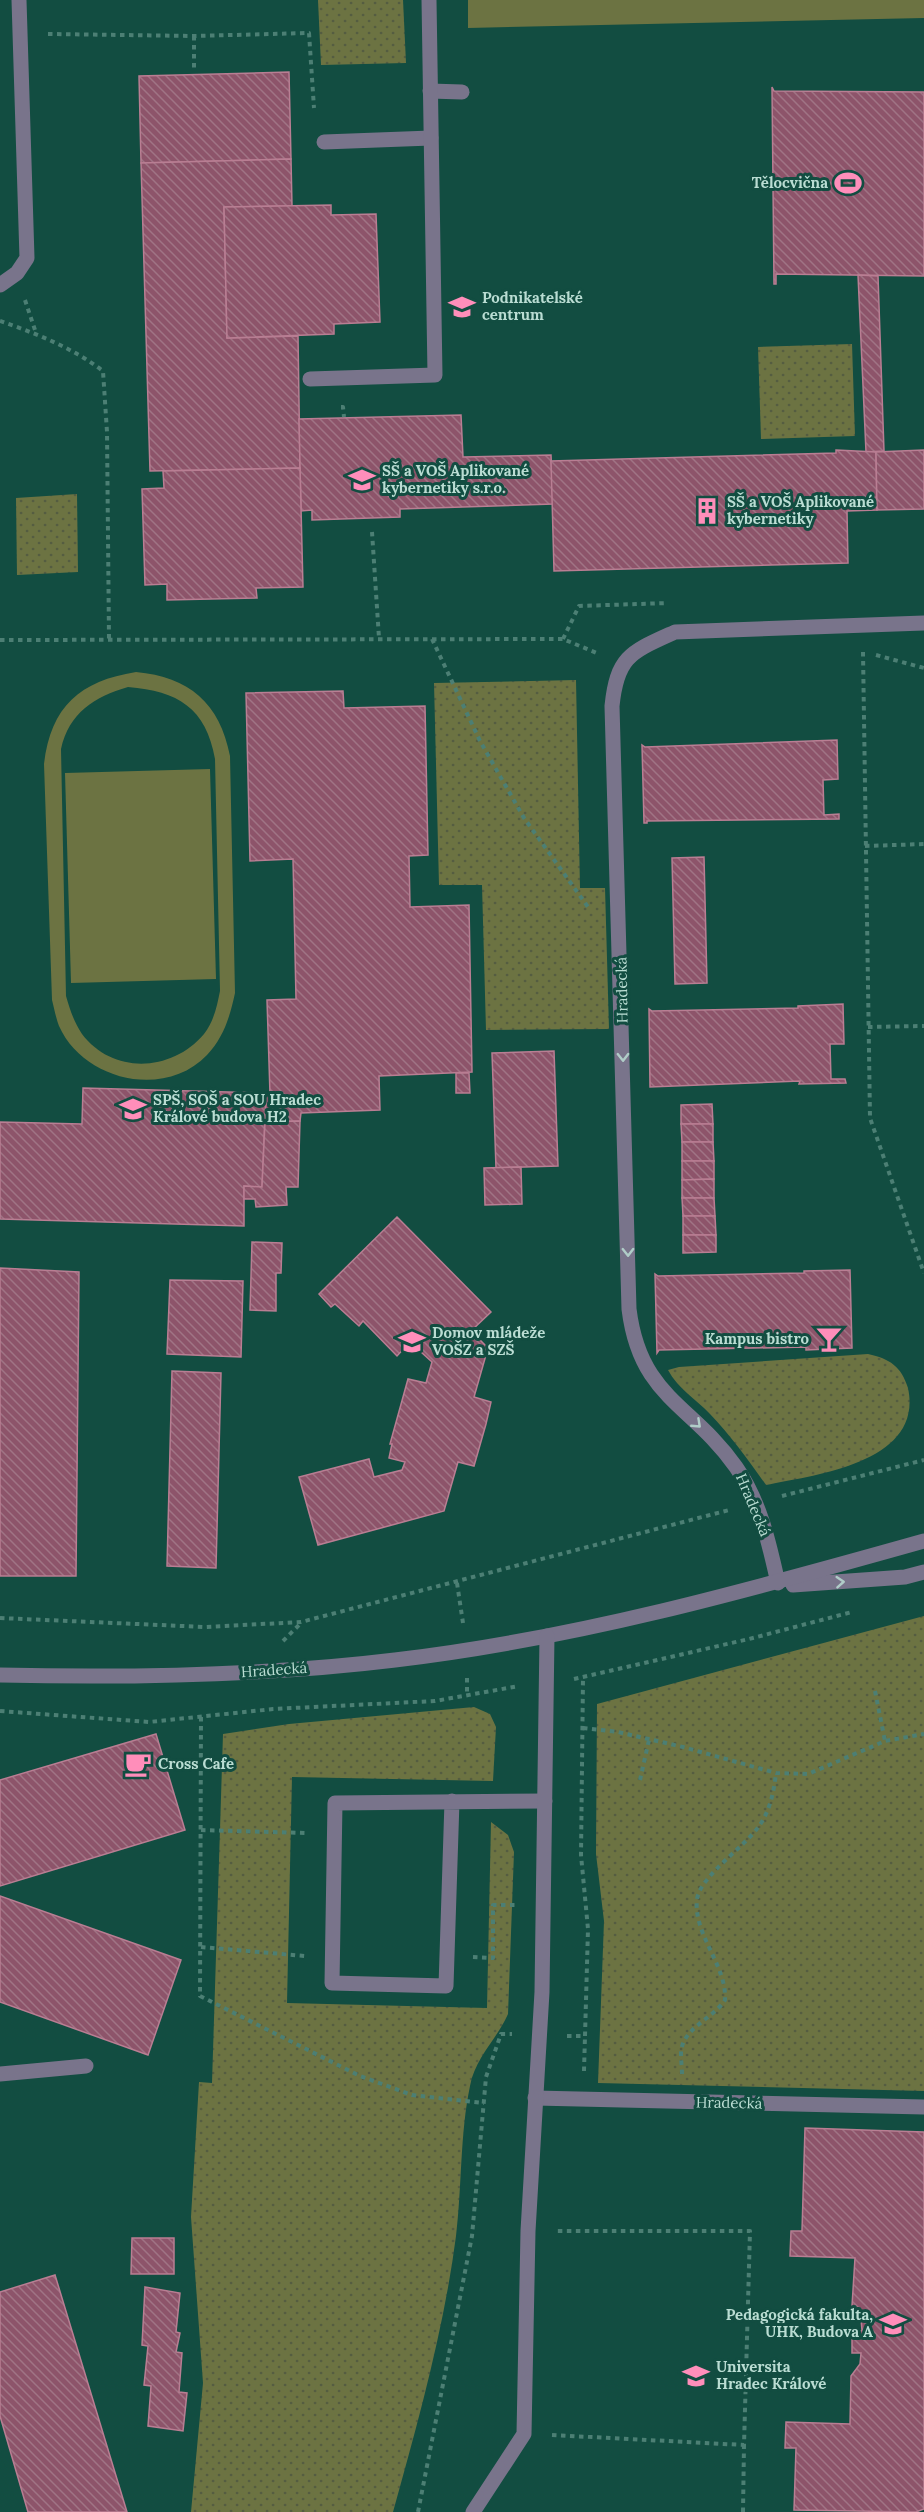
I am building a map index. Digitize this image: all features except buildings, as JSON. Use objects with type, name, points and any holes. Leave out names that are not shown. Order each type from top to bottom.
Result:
[{"type":"street","points":[[0,285],[17,273],[27,258],[19,0]]},
{"type":"street","points":[[310,379],[435,375],[429,0]]},
{"type":"street","points":[[430,91],[462,92]]},
{"type":"street","points":[[324,142],[431,138]]},
{"type":"street","points":[[622,664],[646,645],[675,632],[924,623]]},
{"type":"street","name":"Hradecká","points":[[622,664],[614,686],[612,706],[629,1309],[632,1334],[640,1359],[651,1377],[729,1457],[746,1481],[769,1542],[778,1583]]},
{"type":"street","name":"Hradecká","points":[[0,1675],[121,1678],[394,1660],[547,1636],[778,1583],[924,1541]]},
{"type":"street","points":[[760,1587],[905,1577],[924,1572]]},
{"type":"street","points":[[473,2512],[524,2434],[528,2230],[542,1992],[547,1636]]},
{"type":"street","points":[[452,1801],[446,1986],[332,1983],[335,1803],[452,1801],[544,1801]]},
{"type":"street","points":[[0,2074],[86,2066]]},
{"type":"street","name":"Hradecká","points":[[535,2098],[924,2108]]},
{"type":"path","points":[[46,34],[194,36],[309,33],[314,108]]},
{"type":"path","points":[[194,36],[194,68]]},
{"type":"path","points":[[0,321],[40,335],[89,360],[102,371],[107,432],[110,639]]},
{"type":"path","points":[[372,532],[379,638]]},
{"type":"path","points":[[0,639],[563,639],[622,664]]},
{"type":"path","points":[[432,639],[480,741],[524,818],[593,914]]},
{"type":"path","points":[[851,652],[862,651],[924,668]]},
{"type":"path","points":[[862,651],[870,1118],[924,1273]]},
{"type":"path","points":[[865,846],[924,844]]},
{"type":"path","points":[[868,1027],[924,1026]]},
{"type":"path","points":[[0,1618],[206,1626],[301,1622],[924,1460]]},
{"type":"path","points":[[583,1678],[858,1610]]},
{"type":"path","points":[[874,1691],[885,1741]]},
{"type":"path","points":[[0,1711],[149,1722],[273,1709],[435,1701],[467,1695]]},
{"type":"path","points":[[201,1717],[200,1996],[360,2076],[412,2095],[484,2103]]},
{"type":"path","points":[[583,1728],[649,1740],[776,1773],[808,1774],[885,1741],[924,1734]]},
{"type":"path","points":[[640,1780],[649,1740]]},
{"type":"path","points":[[682,2078],[681,2054],[687,2036],[718,2011],[725,2000],[723,1978],[700,1922],[698,1899],[704,1883],[760,1825],[773,1796],[776,1773]]},
{"type":"path","points":[[201,1830],[314,1833]]},
{"type":"path","points":[[469,1964],[469,1957],[493,1958],[494,1905]]},
{"type":"path","points":[[201,1947],[315,1956]]},
{"type":"path","points":[[582,2099],[585,2036]]},
{"type":"path","points":[[528,2230],[750,2231],[743,2512]]},
{"type":"path","points":[[524,2434],[744,2445]]},
{"type":"green space","points":[[318,0],[403,0],[406,63],[321,65]]},
{"type":"green space","points":[[468,0],[924,0],[924,18],[468,28]]},
{"type":"green space","points":[[852,344],[855,436],[761,439],[758,347]]},
{"type":"green space","points":[[77,494],[78,572],[17,575],[16,498]]},
{"type":"green space","points":[[136,672],[155,675],[172,680],[199,696],[219,721],[230,756],[235,993],[233,1002],[222,1034],[207,1055],[189,1069],[169,1077],[148,1080],[126,1078],[105,1071],[86,1060],[70,1045],[59,1026],[52,1000],[44,764],[53,726],[61,712],[84,690],[116,676]],"holes":[[[128,687],[146,689],[175,698],[187,705],[197,715],[211,741],[215,759],[220,991],[210,1024],[191,1047],[160,1062],[143,1064],[110,1057],[95,1047],[79,1029],[66,996],[61,749],[70,726],[85,708],[104,696]]]},
{"type":"green space","points":[[576,680],[580,888],[605,888],[609,1029],[486,1030],[482,885],[439,885],[434,683]]},
{"type":"green space","points":[[210,769],[216,979],[71,983],[65,773]]},
{"type":"green space","points":[[868,1354],[883,1358],[894,1365],[905,1380],[908,1388],[908,1413],[899,1433],[883,1449],[861,1461],[836,1470],[766,1485],[725,1431],[682,1388],[668,1370],[679,1367]]},
{"type":"green space","points":[[924,1616],[924,2091],[598,2083],[604,1921],[596,1854],[597,1704]]},
{"type":"green space","points":[[474,1707],[490,1714],[496,1727],[493,1781],[292,1777],[287,2003],[487,2008],[491,1822],[508,1835],[514,1852],[508,2014],[476,2066],[470,2086],[464,2122],[456,2236],[445,2306],[421,2410],[393,2512],[191,2512],[203,2383],[191,2217],[199,2082],[212,2083],[223,1734],[289,1724]]},
{"type":"place","name":"Tělocvična","points":[[848,183]]},
{"type":"place","name":"Podnikatelské centrum","points":[[462,307]]},
{"type":"place","name":"SŠ a VOŠ Aplikované kybernetiky s.r.o.","points":[[362,480]]},
{"type":"place","name":"SŠ a VOŠ Aplikované kybernetiky","points":[[707,511]]},
{"type":"place","name":"SPŠ, SOŠ a SOU Hradec Králové budova H2","points":[[133,1109]]},
{"type":"place","name":"Kampus bistro","points":[[829,1339]]},
{"type":"place","name":"Domov mládeže VOŠZ a SZŠ","points":[[412,1342]]},
{"type":"place","name":"Cross Cafe","points":[[138,1764]]},
{"type":"place","name":"Pedagogická fakulta, UHK, Budova A","points":[[893,2324]]},
{"type":"place","name":"Universita Hradec Králové","points":[[696,2376]]}]
